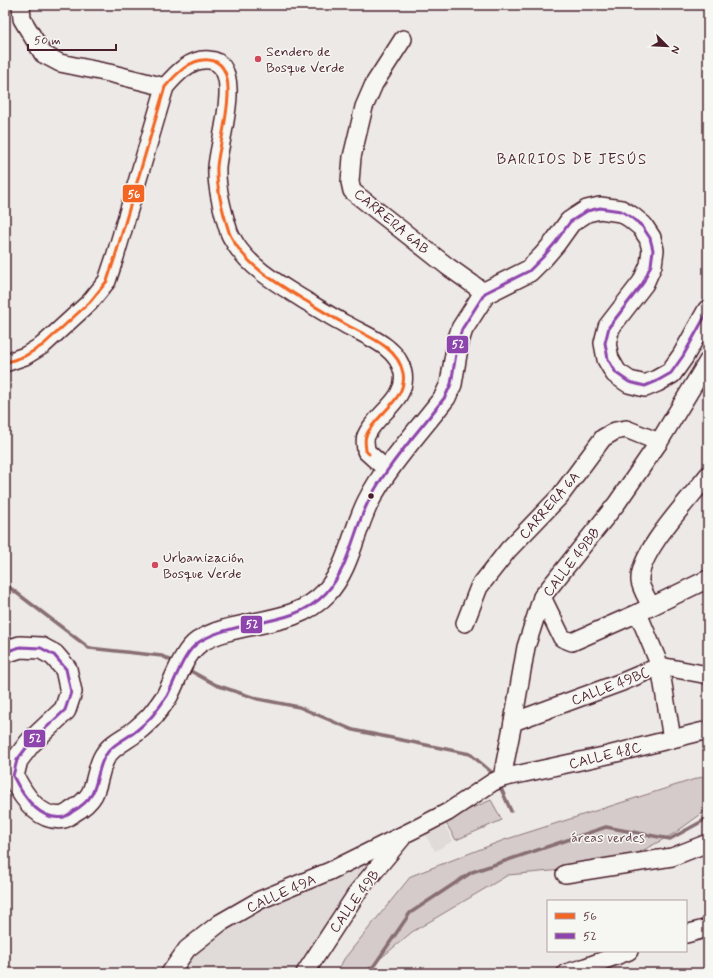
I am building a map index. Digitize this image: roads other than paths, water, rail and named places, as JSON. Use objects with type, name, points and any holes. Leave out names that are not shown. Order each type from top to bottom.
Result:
[{"type":"main road","points":[[5,652],[20,647],[40,648],[54,655],[66,669],[71,692],[65,710],[30,743],[9,776],[33,807],[50,816],[64,817],[77,809],[91,794],[105,756],[113,746],[136,731],[153,715],[166,698],[183,661],[198,643],[215,634],[281,618],[302,610],[325,594],[331,587],[353,543],[367,504],[388,471],[445,397],[451,384],[458,342],[462,329],[485,293],[529,271],[555,243],[570,222],[587,211],[600,208],[621,212],[631,217],[642,226],[650,238],[653,250],[651,265],[643,283],[609,327],[605,343],[608,359],[616,373],[629,382],[645,386],[671,373],[683,356],[708,311]]},
{"type":"street","points":[[21,5],[22,19],[43,54],[60,63],[109,73],[164,87]]},
{"type":"street","name":"CARRERA 6AB","points":[[403,38],[374,84],[364,107],[352,157],[350,182],[352,191],[441,261],[485,293]]},
{"type":"street","points":[[5,363],[25,356],[43,344],[90,302],[107,281],[164,87],[188,65],[201,59],[215,60],[223,68],[228,82],[227,106],[217,166],[221,202],[229,234],[242,254],[268,277],[381,344],[392,353],[399,363],[403,374],[402,388],[392,404],[373,424],[365,438],[366,451],[388,471]]},
{"type":"street","name":"CALLE 49BB","points":[[498,780],[513,722],[526,647],[542,598],[612,508],[659,442],[708,362]]},
{"type":"street","name":"CARRERA 6A","points":[[465,622],[479,587],[508,550],[560,496],[603,438],[615,431],[626,429],[659,442]]},
{"type":"street","points":[[672,739],[660,666],[644,610],[640,581],[644,561],[656,539],[708,475]]},
{"type":"street","points":[[542,598],[562,638],[572,642],[644,610],[708,579]]},
{"type":"street","name":"CALLE 49BC","points":[[513,722],[622,682],[660,666],[708,675]]},
{"type":"street","name":"CALLE 48C","points":[[498,780],[708,730]]},
{"type":"street","points":[[407,832],[448,812],[498,780]]},
{"type":"street","name":"CALLE 49A","points":[[170,973],[187,949],[220,923],[260,900],[330,871],[407,832]]},
{"type":"street","name":"CALLE 49B","points":[[305,973],[359,890],[407,832]]},
{"type":"street","points":[[565,874],[672,857],[708,843]]},
{"type":"street","points":[[687,934],[708,928]]},
{"type":"street","points":[[566,973],[626,952]]},
{"type":"waterway","points":[[5,584],[89,648],[162,656],[170,660]]},
{"type":"waterway","points":[[187,669],[216,685],[258,699],[299,707],[353,730],[470,754],[495,775]]},
{"type":"waterway","points":[[499,784],[511,811]]},
{"type":"waterway","points":[[369,973],[410,913],[472,872],[606,827],[670,839],[708,818]]},
{"type":"place","name":"Sendero de Bosque Verde","points":[[258,59]]},
{"type":"place","name":"Urbanización Bosque Verde","points":[[155,565]]},
{"type":"district","name":"BARRIOS DE JESÚS","points":[[572,159]]},
{"type":"park label","name":"áreas verdes","points":[[608,837]]}]
